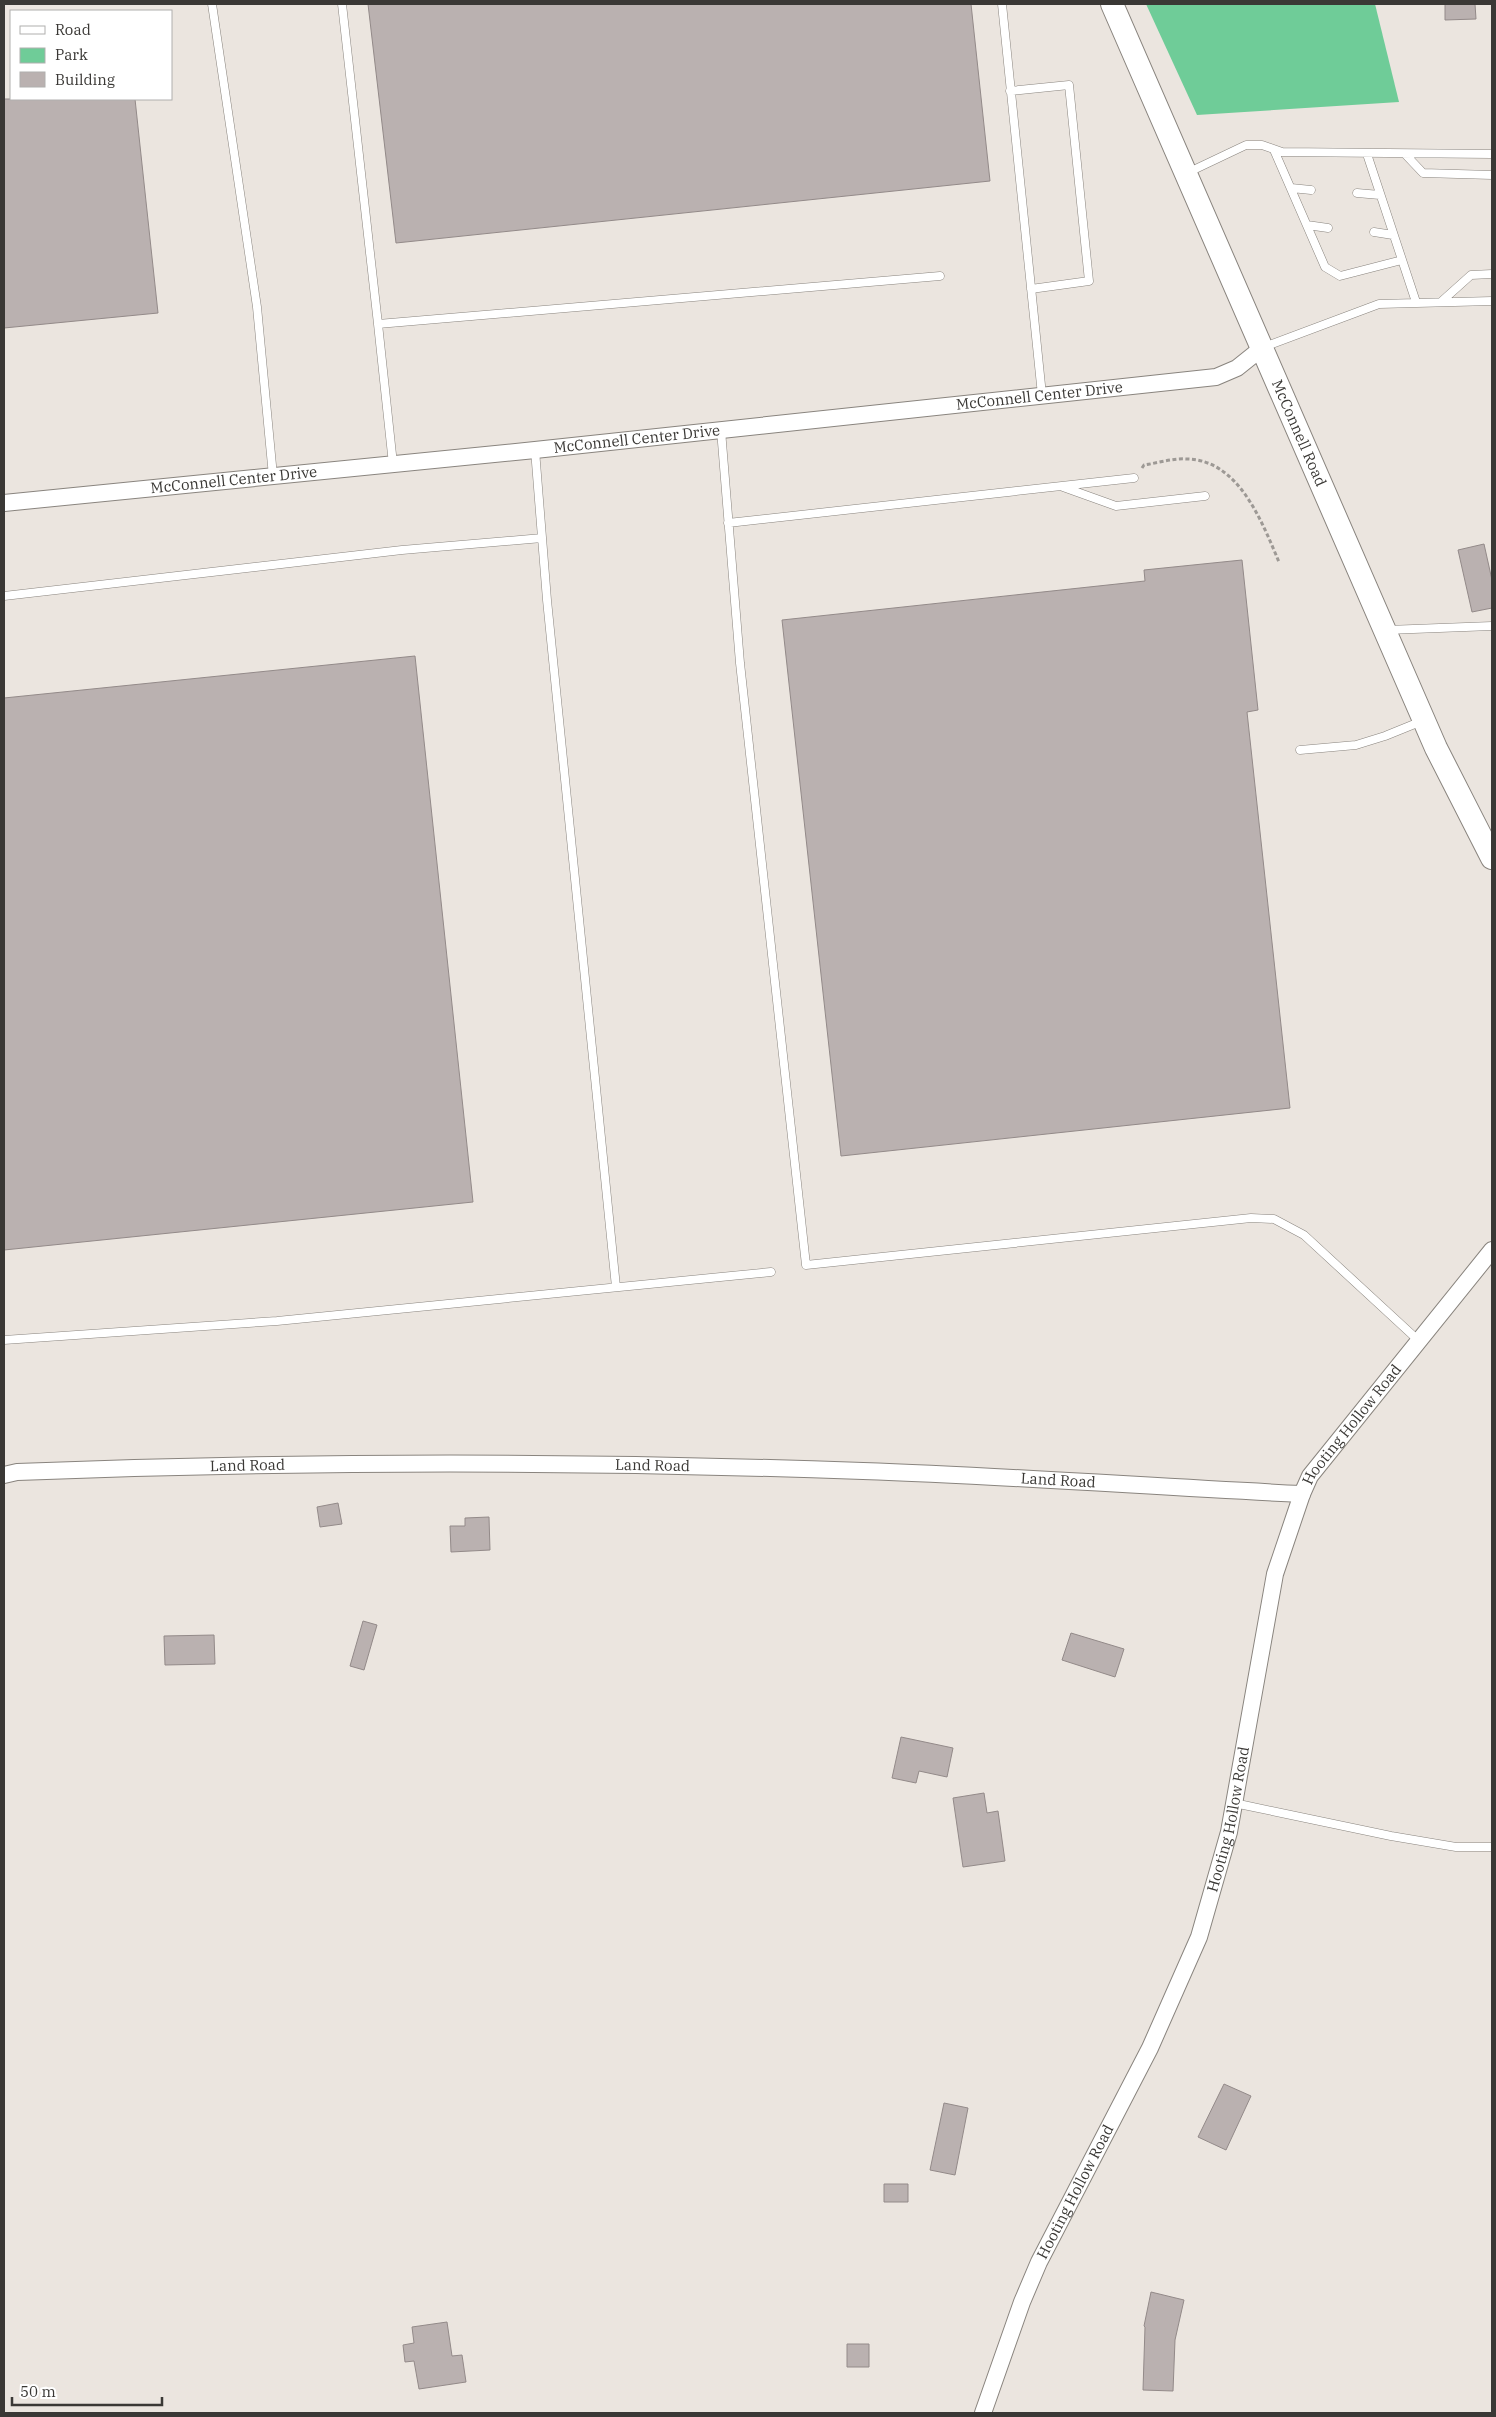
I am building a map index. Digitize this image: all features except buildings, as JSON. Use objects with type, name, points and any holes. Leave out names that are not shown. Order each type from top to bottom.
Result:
[{"type":"street","name":"McConnell Road","points":[[1112,4],[1424,720],[1492,858]]},
{"type":"street","name":"McConnell Center Drive","points":[[4,502],[535,450],[1216,377],[1237,368],[1262,348]]},
{"type":"street","name":"Hooting Hollow Road","points":[[983,2413],[1022,2302],[1039,2262],[1150,2048],[1199,1937],[1228,1832],[1275,1574],[1302,1494],[1310,1476],[1492,1250]]},
{"type":"street","name":"Land Road","points":[[4,1475],[17,1472],[207,1465],[462,1463],[864,1471],[1302,1494]]},
{"type":"lane","points":[[212,4],[257,308],[272,476]]},
{"type":"lane","points":[[342,4],[392,464]]},
{"type":"lane","points":[[1002,4],[1042,395]]},
{"type":"lane","points":[[1010,91],[1069,85],[1089,282],[1031,289]]},
{"type":"lane","points":[[1186,173],[1246,145],[1262,145],[1282,152],[1492,154]]},
{"type":"lane","points":[[1274,150],[1325,267],[1340,276],[1402,260]]},
{"type":"lane","points":[[1367,154],[1416,302]]},
{"type":"lane","points":[[1404,154],[1423,173],[1492,175]]},
{"type":"lane","points":[[1291,188],[1311,190]]},
{"type":"lane","points":[[1357,193],[1380,195]]},
{"type":"lane","points":[[1307,225],[1328,228]]},
{"type":"lane","points":[[1374,232],[1393,234]]},
{"type":"lane","points":[[1442,302],[1471,275],[1492,274]]},
{"type":"lane","points":[[378,324],[940,276]]},
{"type":"lane","points":[[1262,348],[1379,304],[1492,301]]},
{"type":"lane","points":[[720,430],[741,673],[806,1265],[1251,1218],[1274,1219],[1304,1235],[1419,1341]]},
{"type":"lane","points":[[535,450],[542,538],[616,1287]]},
{"type":"lane","points":[[728,523],[1134,478]]},
{"type":"lane","points":[[1061,486],[1116,506],[1205,496]]},
{"type":"lane","points":[[4,596],[402,550],[542,538]]},
{"type":"lane","points":[[1385,630],[1492,626]]},
{"type":"lane","points":[[1300,750],[1356,745],[1385,736],[1424,720]]},
{"type":"lane","points":[[4,1340],[277,1321],[770,1272]]},
{"type":"lane","points":[[1234,1803],[1400,1838],[1456,1847],[1492,1847]]},
{"type":"green space","points":[[1146,4],[1375,4],[1399,102],[1197,115]]}]
